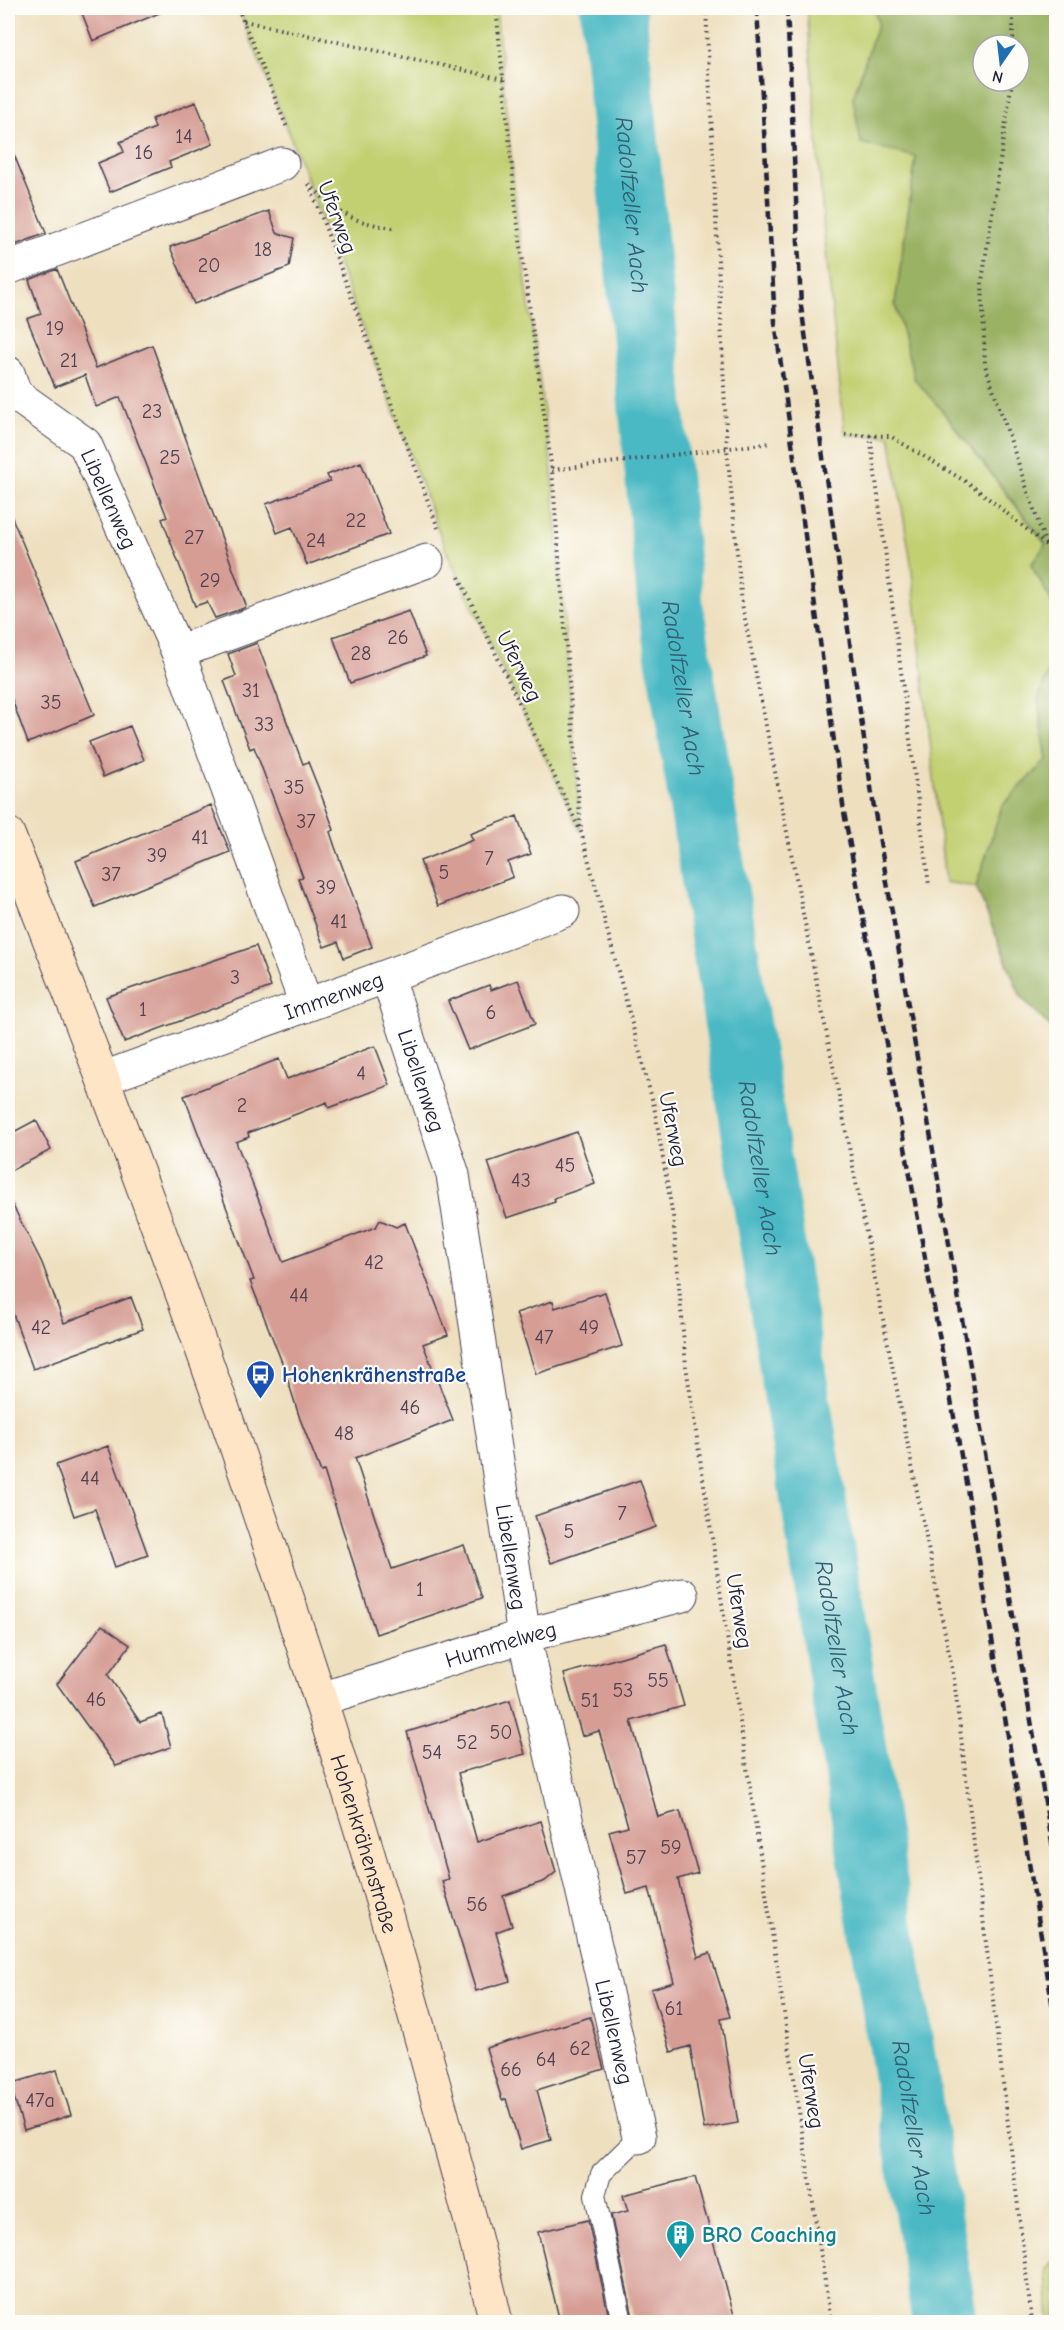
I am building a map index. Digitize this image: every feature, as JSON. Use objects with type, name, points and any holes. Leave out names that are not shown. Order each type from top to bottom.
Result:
[{"type":"main road","name":"Hohenkrähenstraße","points":[[8,834],[104,1078],[272,1548],[389,1919],[496,2322]]},
{"type":"street","points":[[8,268],[293,159]]},
{"type":"street","name":"Libellenweg","points":[[8,373],[15,394],[85,444],[178,652],[306,1004]]},
{"type":"street","points":[[178,652],[427,561]]},
{"type":"street","name":"Immenweg","points":[[104,1078],[306,1004],[388,978],[563,911]]},
{"type":"street","name":"Libellenweg","points":[[388,978],[453,1174],[524,1636],[639,2137]]},
{"type":"street","name":"Hummelweg","points":[[321,1699],[524,1636],[682,1595]]},
{"type":"lane","points":[[622,2322],[595,2195],[601,2174],[639,2137]]},
{"type":"path","name":"Uferweg","points":[[238,8],[293,159],[308,183],[439,531]]},
{"type":"path","points":[[496,8],[517,218],[552,470],[581,832]]},
{"type":"path","points":[[706,8],[727,449],[742,603],[954,1679],[1032,2322]]},
{"type":"path","points":[[1013,8],[1013,33]]},
{"type":"path","points":[[243,20],[503,79]]},
{"type":"path","points":[[1009,93],[982,280],[985,365],[1046,545]]},
{"type":"path","points":[[308,183],[333,208],[357,222],[393,228]]},
{"type":"path","points":[[844,435],[890,436],[973,486],[1046,545],[1056,547]]},
{"type":"path","points":[[870,435],[928,885]]},
{"type":"path","points":[[552,470],[770,443]]},
{"type":"path","name":"Uferweg","points":[[457,574],[581,832],[654,1106],[671,1206],[686,1366],[831,2322]]},
{"type":"green space","points":[[238,8],[496,8],[517,218],[552,470],[581,832],[447,553],[299,159]]},
{"type":"green space","points":[[807,8],[874,8],[878,23],[853,98],[862,143],[916,157],[895,304],[915,380],[941,409],[1046,545],[1031,565],[1056,609],[1056,648],[1038,700],[1047,760],[1002,806],[976,887],[945,882],[911,562],[890,436],[845,435],[824,232]]},
{"type":"green space","points":[[874,8],[1056,8],[1056,609],[1031,565],[1046,544],[941,409],[915,380],[895,304],[916,157],[861,143],[853,98],[878,23]]},
{"type":"green space","points":[[1056,648],[1056,1033],[1021,997],[976,887],[1002,806],[1047,760],[1038,700]]},
{"type":"green space","points":[[1056,2258],[1056,2322],[1050,2322],[1047,2269]]},
{"type":"building","points":[[80,8],[171,8],[93,41]]},
{"type":"building","points":[[196,102],[213,144],[169,162],[171,167],[110,192],[98,163],[124,152],[120,142],[155,128],[152,119]]},
{"type":"building","points":[[8,140],[46,233],[8,248]]},
{"type":"building","points":[[269,211],[277,233],[294,238],[289,267],[194,304],[170,247]]},
{"type":"building","points":[[57,269],[96,368],[152,345],[246,605],[244,608],[215,618],[207,602],[195,606],[162,519],[167,517],[120,397],[96,407],[85,375],[55,387],[27,319],[41,314],[29,280]]},
{"type":"building","points":[[361,462],[389,534],[307,565],[292,527],[277,533],[266,504],[330,481],[327,475]]},
{"type":"building","points":[[8,508],[94,715],[28,743],[8,689]]},
{"type":"building","points":[[409,611],[426,656],[350,683],[333,637]]},
{"type":"building","points":[[257,643],[303,764],[308,762],[322,797],[334,830],[330,832],[372,947],[344,958],[338,942],[324,947],[298,878],[303,877],[254,747],[250,749],[224,681],[236,676],[228,654]]},
{"type":"building","points":[[130,726],[144,760],[103,777],[89,742]]},
{"type":"building","points":[[211,805],[230,852],[95,907],[76,861]]},
{"type":"building","points":[[517,816],[531,854],[508,862],[513,877],[438,906],[420,861],[473,840],[470,834]]},
{"type":"building","points":[[256,946],[271,987],[124,1042],[106,997]]},
{"type":"building","points":[[518,980],[535,1024],[468,1050],[448,1001],[489,985],[491,990]]},
{"type":"building","points":[[375,1046],[390,1085],[329,1108],[327,1102],[248,1133],[249,1137],[236,1142],[283,1262],[376,1227],[380,1220],[396,1227],[405,1223],[448,1335],[423,1344],[453,1420],[355,1458],[392,1569],[464,1545],[482,1598],[376,1634],[324,1471],[321,1472],[300,1419],[283,1365],[250,1281],[254,1280],[184,1096],[279,1059],[287,1079]]},
{"type":"building","points":[[36,1120],[51,1150],[8,1172],[8,1135]]},
{"type":"building","points":[[577,1132],[595,1184],[554,1198],[555,1202],[507,1218],[488,1162]]},
{"type":"building","points":[[8,1196],[42,1263],[64,1323],[131,1297],[143,1329],[33,1369],[8,1300]]},
{"type":"building","points":[[605,1292],[622,1346],[536,1374],[516,1313],[553,1301],[555,1308]]},
{"type":"building","points":[[108,1446],[148,1555],[115,1567],[95,1509],[74,1516],[56,1465]]},
{"type":"building","points":[[640,1480],[656,1527],[551,1563],[535,1516]]},
{"type":"building","points":[[102,1625],[130,1645],[108,1675],[140,1722],[162,1714],[171,1747],[116,1766],[57,1684]]},
{"type":"building","points":[[666,1644],[684,1706],[631,1721],[658,1817],[680,1811],[698,1873],[678,1879],[685,1909],[698,1957],[710,1953],[730,2017],[721,2019],[738,2123],[704,2129],[690,2046],[671,2052],[651,1989],[674,1982],[649,1888],[627,1894],[609,1831],[628,1826],[599,1731],[582,1736],[564,1674]]},
{"type":"building","points":[[510,1700],[525,1754],[458,1773],[477,1842],[541,1821],[556,1872],[545,1881],[503,1896],[512,1926],[496,1932],[510,1981],[476,1991],[442,1881],[449,1879],[407,1732]]},
{"type":"building","points":[[590,2017],[604,2069],[537,2090],[551,2140],[521,2149],[506,2099],[502,2100],[486,2048]]},
{"type":"building","points":[[57,2070],[71,2115],[24,2130],[10,2084]]},
{"type":"building","name":"BRO Coaching","points":[[695,2177],[736,2322],[634,2322],[611,2215],[628,2211],[623,2195]]},
{"type":"building","points":[[588,2220],[610,2322],[560,2322],[538,2232]]},
{"type":"waterway","name":"Radolfzeller Aach","points":[[613,8],[671,611],[945,2322]]},
{"type":"railway","points":[[757,8],[775,322],[844,812],[968,1494],[1056,2026]]},
{"type":"railway","points":[[787,8],[801,306],[873,801],[1056,1866]]},
{"type":"place","name":"Hohenkrähenstraße","points":[[261,1400]]},
{"type":"place","name":"BRO Coaching","points":[[681,2260]]}]
